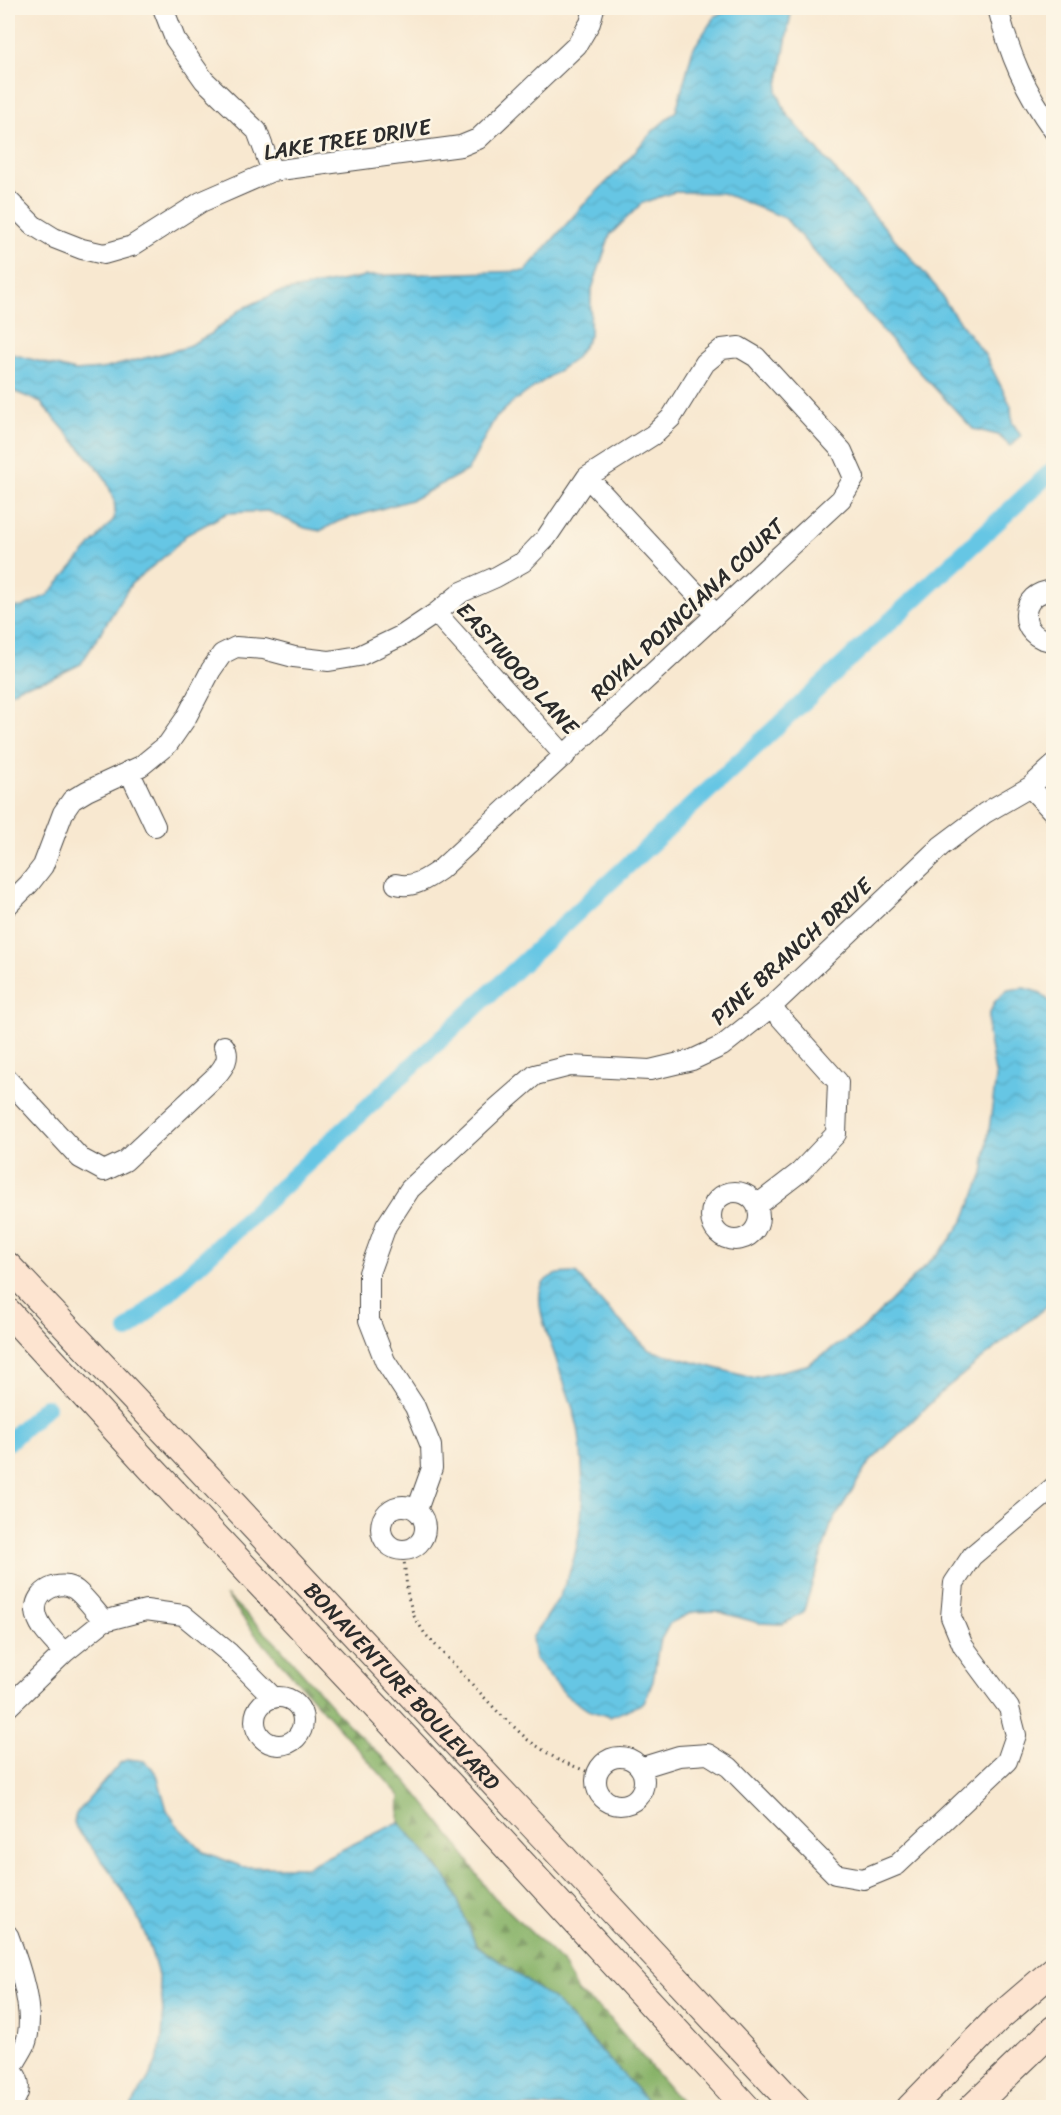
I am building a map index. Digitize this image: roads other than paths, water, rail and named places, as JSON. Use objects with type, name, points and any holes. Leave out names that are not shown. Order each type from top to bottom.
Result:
[{"type":"main road","name":"BONAVENTURE BOULEVARD","points":[[8,1266],[198,1466],[797,2108]]},
{"type":"main road","name":"BONAVENTURE BOULEVARD","points":[[8,1312],[149,1466],[451,1786],[747,2108]]},
{"type":"main road","points":[[910,2108],[998,2018],[1053,1970]]},
{"type":"main road","points":[[972,2108],[1053,2029]]},
{"type":"street","points":[[163,8],[175,39],[204,80],[257,131],[272,171]]},
{"type":"street","name":"LAKE TREE DRIVE","points":[[8,200],[33,225],[54,238],[82,249],[104,254],[132,246],[201,202],[272,171],[461,146],[478,139],[577,45],[590,23],[594,8]]},
{"type":"street","points":[[998,8],[1007,45],[1023,81],[1053,131]]},
{"type":"street","name":"ROYAL POINCIANA COURT","points":[[396,884],[417,883],[441,869],[841,499],[854,478],[842,451],[756,357],[739,347],[722,349],[705,363],[670,418],[653,435],[587,477]]},
{"type":"street","points":[[8,905],[43,866],[63,813],[72,800],[141,766],[168,744],[186,718],[222,654],[236,647],[264,649],[294,657],[329,661],[359,656],[403,635],[462,592],[523,562],[546,538],[587,477],[715,614]]},
{"type":"street","points":[[1053,591],[1040,593],[1026,611],[1026,619],[1032,633],[1046,641],[1053,641]]},
{"type":"street","name":"EASTWOOD LANE","points":[[436,613],[565,756]]},
{"type":"street","name":"PINE BRANCH DRIVE","points":[[417,1510],[432,1468],[431,1446],[415,1407],[385,1361],[369,1320],[369,1273],[386,1226],[410,1189],[535,1075],[570,1066],[650,1070],[692,1060],[722,1046],[771,1007],[941,846],[984,813],[1030,787],[1053,765]]},
{"type":"street","points":[[129,771],[155,826]]},
{"type":"street","points":[[1030,787],[1053,813]]},
{"type":"street","points":[[757,1205],[800,1172],[836,1134],[838,1082],[771,1007]]},
{"type":"street","points":[[8,1080],[80,1158],[104,1171],[125,1161],[216,1076],[226,1063],[227,1055],[224,1046]]},
{"type":"street","points":[[640,1768],[679,1756],[708,1754],[729,1767],[835,1874],[863,1879],[897,1865],[1007,1761],[1016,1734],[1009,1708],[963,1646],[951,1617],[954,1583],[972,1556],[1053,1487]]},
{"type":"street","points":[[404,1506],[417,1510],[425,1521],[425,1535],[417,1547],[403,1551],[396,1550],[385,1542],[382,1535],[382,1521],[390,1510],[404,1506]]},
{"type":"street","points":[[64,1653],[41,1626],[36,1610],[39,1598],[48,1589],[61,1585],[75,1588],[104,1621]]},
{"type":"street","points":[[8,1707],[64,1653],[104,1621],[146,1610],[183,1615],[229,1653],[274,1698]]},
{"type":"street","points":[[628,1758],[640,1768],[644,1783],[642,1791],[631,1803],[615,1805],[602,1797],[597,1790],[597,1775],[600,1768],[612,1759],[628,1758]]},
{"type":"street","points":[[8,1935],[17,1958],[25,1990],[28,2019],[26,2044],[9,2069],[16,2075],[19,2087],[15,2100],[8,2105]]},
{"type":"water","points":[[728,8],[792,8],[777,91],[786,113],[936,287],[985,355],[1011,406],[1012,422],[1021,436],[1010,446],[998,435],[973,429],[902,353],[785,218],[722,193],[674,192],[642,203],[610,235],[591,292],[590,336],[575,359],[513,402],[494,420],[468,470],[414,499],[339,521],[320,531],[305,528],[268,511],[227,513],[186,535],[171,551],[131,584],[81,664],[52,678],[19,687],[8,693],[8,608],[22,607],[48,595],[114,519],[115,510],[114,499],[105,478],[40,402],[8,389],[8,353],[75,371],[102,369],[184,348],[211,334],[240,310],[276,293],[366,276],[525,271],[653,131],[676,111],[693,49],[715,16]]},
{"type":"water","points":[[1024,988],[1041,993],[1053,1005],[1053,1301],[945,1389],[868,1464],[831,1525],[803,1613],[783,1624],[759,1623],[716,1611],[693,1612],[670,1623],[659,1643],[653,1681],[644,1703],[610,1717],[588,1710],[566,1695],[535,1659],[532,1638],[562,1591],[569,1573],[579,1534],[582,1494],[581,1454],[577,1425],[542,1314],[540,1296],[543,1283],[556,1275],[576,1273],[649,1350],[752,1378],[807,1365],[863,1329],[947,1244],[964,1220],[983,1174],[996,1078],[988,1034],[989,1015],[995,1001],[1008,990]]},
{"type":"water","points":[[128,1759],[145,1761],[152,1768],[158,1778],[167,1810],[178,1827],[204,1852],[243,1867],[306,1867],[399,1822],[450,1882],[476,1945],[555,2001],[653,2107],[131,2107],[156,2063],[163,2018],[161,1994],[149,1946],[130,1902],[76,1828],[74,1822],[76,1814],[120,1763]]},
{"type":"waterway","points":[[128,1330],[1054,469]]},
{"type":"waterway","points":[[8,1442],[46,1407]]}]
